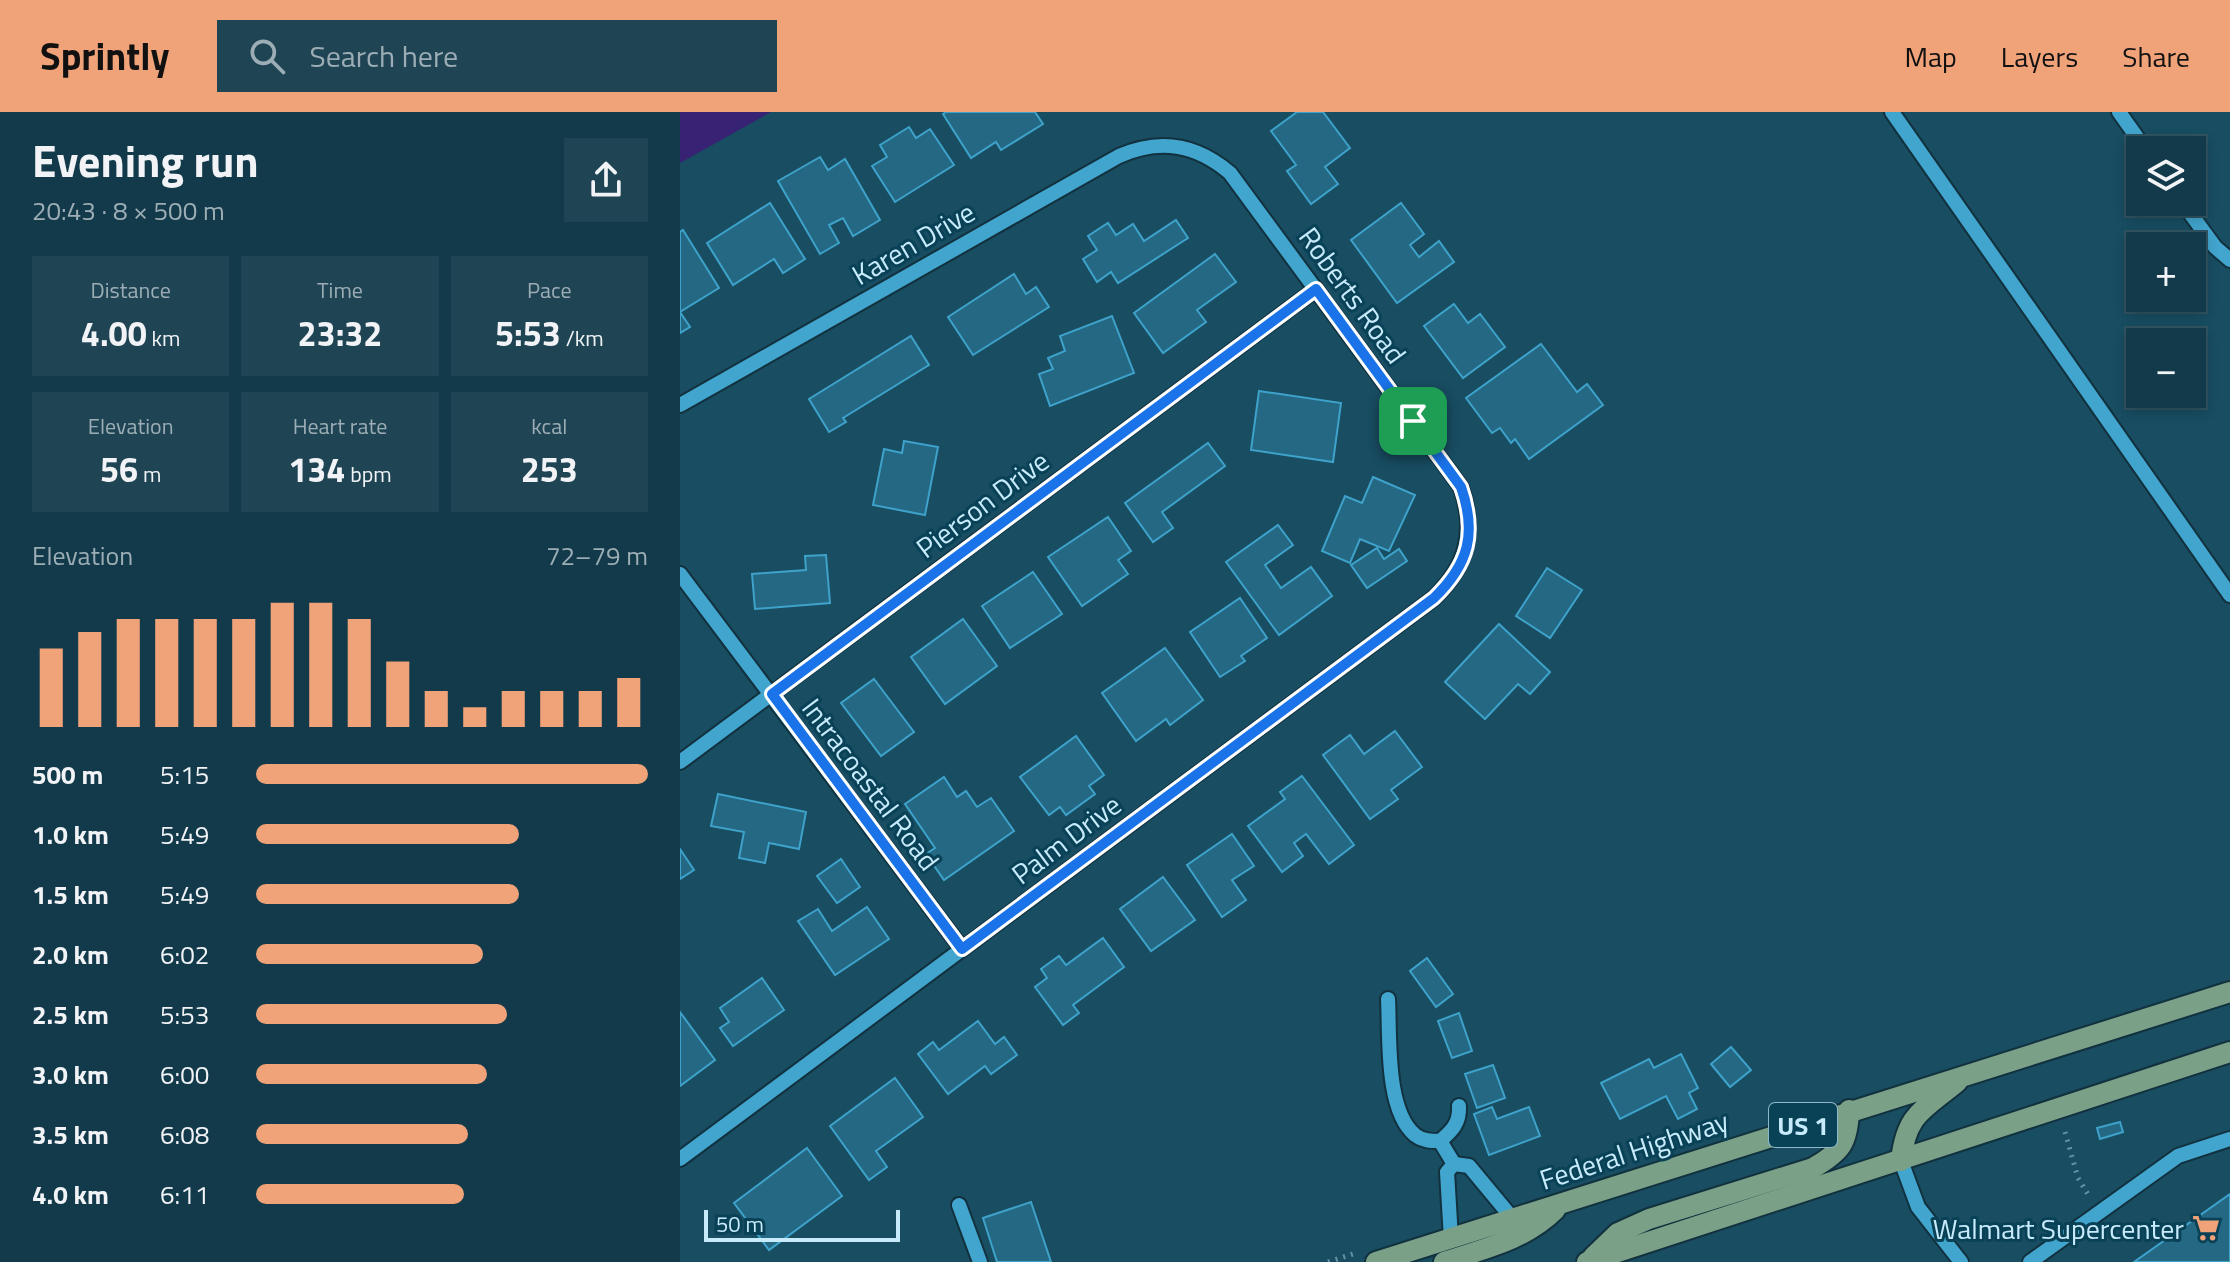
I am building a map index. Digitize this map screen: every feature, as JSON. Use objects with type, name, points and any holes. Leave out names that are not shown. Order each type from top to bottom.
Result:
[{"type":"main road","name":"Federal Highway","points":[[1376,1262],[2230,992]]},
{"type":"main road","name":"US 1","points":[[1595,1261],[2230,1052]]},
{"type":"main road","points":[[1901,1161],[1904,1137],[1915,1116],[1966,1074]]},
{"type":"main road","points":[[1595,1261],[1618,1233],[1649,1219],[1813,1168],[1833,1156],[1848,1136],[1849,1110]]},
{"type":"main road","points":[[1444,1262],[1513,1239],[1542,1223],[1560,1204]]},
{"type":"street","points":[[1892,112],[2230,595]]},
{"type":"street","points":[[2119,112],[2136,136]]},
{"type":"street","name":"Karen Drive","points":[[680,405],[1119,156],[1156,144],[1176,145]]},
{"type":"street","name":"Roberts Road","points":[[1176,145],[1214,160],[1230,173],[1461,487],[1469,517],[1467,548]]},
{"type":"street","points":[[2192,216],[2215,247],[2230,260]]},
{"type":"street","name":"Pierson Drive","points":[[680,762],[1316,289]]},
{"type":"street","name":"Palm Drive","points":[[680,1159],[1434,598],[1454,575],[1467,548]]},
{"type":"street","name":"Intracoastal Road","points":[[680,574],[962,949]]},
{"type":"street","points":[[1388,999],[1395,1098],[1414,1134],[1425,1141],[1440,1141],[1452,1131],[1459,1118],[1459,1106]]},
{"type":"street","points":[[2030,1262],[2178,1156],[2230,1139]]},
{"type":"street","points":[[1440,1141],[1454,1164]]},
{"type":"street","points":[[1901,1161],[1918,1207],[1961,1262]]},
{"type":"street","points":[[1454,1164],[1469,1166],[1513,1219]]},
{"type":"street","points":[[1451,1239],[1447,1172],[1454,1164]]},
{"type":"street","points":[[959,1205],[980,1262]]},
{"type":"path","points":[[2065,1132],[2078,1178],[2089,1196]]},
{"type":"shaded area","points":[[680,112],[771,112],[680,163]]},
{"type":"building","points":[[1035,112],[1043,124],[1001,150],[996,142],[971,158],[943,114]]},
{"type":"building","points":[[1297,112],[1323,112],[1350,148],[1325,167],[1338,184],[1311,204],[1287,171],[1296,165],[1271,131]]},
{"type":"building","points":[[909,127],[916,138],[930,129],[954,165],[895,202],[872,166],[887,157],[880,145]]},
{"type":"building","points":[[820,157],[828,170],[845,159],[880,220],[853,236],[843,218],[829,225],[839,243],[820,254],[778,181]]},
{"type":"building","points":[[770,203],[805,259],[783,273],[774,259],[733,285],[707,243]]},
{"type":"building","points":[[1401,203],[1424,234],[1410,245],[1419,257],[1439,241],[1454,262],[1397,303],[1351,240]]},
{"type":"building","points":[[1176,220],[1188,238],[1118,283],[1111,272],[1097,282],[1083,259],[1097,250],[1088,236],[1108,223],[1116,235],[1133,224],[1144,241]]},
{"type":"building","points":[[683,230],[719,288],[680,312],[680,232]]},
{"type":"building","points":[[1215,254],[1236,282],[1197,310],[1206,322],[1163,353],[1134,313]]},
{"type":"building","points":[[1014,274],[1026,294],[1036,287],[1049,307],[973,355],[948,317]]},
{"type":"building","points":[[1454,304],[1468,323],[1480,314],[1505,347],[1463,378],[1424,326]]},
{"type":"building","points":[[680,312],[690,327],[680,333]]},
{"type":"building","points":[[1112,316],[1134,373],[1050,406],[1039,374],[1053,369],[1048,358],[1065,351],[1060,336]]},
{"type":"building","points":[[911,336],[929,365],[843,418],[846,422],[829,432],[809,399]]},
{"type":"building","points":[[1541,344],[1577,392],[1587,384],[1603,405],[1529,459],[1515,439],[1511,443],[1500,428],[1492,433],[1466,398]]},
{"type":"building","points":[[1259,391],[1341,403],[1333,462],[1251,450]]},
{"type":"building","points":[[904,441],[938,447],[925,515],[873,505],[884,449],[902,453]]},
{"type":"building","points":[[1208,443],[1225,466],[1162,512],[1173,528],[1153,542],[1125,503]]},
{"type":"building","points":[[1373,477],[1415,495],[1389,551],[1360,539],[1350,563],[1322,551],[1345,496],[1362,503]]},
{"type":"building","points":[[1108,517],[1131,551],[1118,560],[1128,574],[1082,606],[1048,557]]},
{"type":"building","points":[[1278,525],[1293,545],[1265,565],[1281,588],[1311,567],[1332,596],[1279,635],[1226,562]]},
{"type":"building","points":[[1377,548],[1384,559],[1399,549],[1407,561],[1367,588],[1351,565]]},
{"type":"building","points":[[826,555],[830,603],[755,609],[752,574],[806,570],[805,556]]},
{"type":"building","points":[[1547,568],[1582,590],[1550,638],[1516,616]]},
{"type":"building","points":[[1033,572],[1062,614],[1010,648],[982,606]]},
{"type":"building","points":[[1240,598],[1267,638],[1241,656],[1245,661],[1220,677],[1190,632]]},
{"type":"building","points":[[963,619],[997,666],[945,704],[911,657]]},
{"type":"building","points":[[1499,624],[1550,672],[1530,694],[1518,684],[1485,719],[1445,682]]},
{"type":"building","points":[[1165,648],[1203,700],[1170,725],[1166,719],[1136,741],[1102,693]]},
{"type":"building","points":[[874,679],[914,732],[881,756],[841,703]]},
{"type":"building","points":[[1395,731],[1422,767],[1391,790],[1398,799],[1370,819],[1323,755],[1350,735],[1364,754]]},
{"type":"building","points":[[1076,736],[1104,775],[1089,786],[1095,794],[1066,815],[1060,807],[1049,815],[1020,777]]},
{"type":"building","points":[[1302,776],[1354,845],[1329,864],[1306,834],[1294,843],[1303,856],[1282,872],[1248,826],[1285,799],[1280,792]]},
{"type":"building","points":[[944,777],[957,797],[966,791],[977,807],[991,798],[1014,831],[944,880],[926,854],[935,848],[905,804]]},
{"type":"building","points":[[718,794],[806,812],[799,849],[769,843],[765,863],[739,858],[744,832],[711,826]]},
{"type":"building","points":[[1232,834],[1254,866],[1232,880],[1246,900],[1222,917],[1187,865]]},
{"type":"building","points":[[680,849],[694,870],[680,879]]},
{"type":"building","points":[[841,859],[860,887],[837,903],[817,876]]},
{"type":"building","points":[[1163,877],[1195,920],[1151,951],[1120,909]]},
{"type":"building","points":[[867,907],[889,939],[835,975],[798,921],[818,909],[832,931]]},
{"type":"building","points":[[1103,938],[1124,967],[1073,1005],[1079,1013],[1063,1025],[1035,987],[1047,978],[1041,969],[1059,956],[1066,965]]},
{"type":"building","points":[[1427,958],[1453,994],[1436,1007],[1410,971]]},
{"type":"building","points":[[762,978],[784,1010],[733,1046],[720,1028],[729,1022],[720,1008]]},
{"type":"building","points":[[680,1012],[715,1060],[680,1086]]},
{"type":"building","points":[[1459,1013],[1472,1051],[1452,1058],[1438,1021]]},
{"type":"building","points":[[978,1021],[995,1044],[1004,1037],[1017,1055],[991,1074],[985,1066],[948,1094],[918,1054],[933,1042],[939,1050]]},
{"type":"building","points":[[1731,1047],[1751,1070],[1730,1087],[1711,1064]]},
{"type":"building","points":[[1681,1054],[1698,1088],[1689,1093],[1697,1109],[1678,1119],[1666,1096],[1620,1119],[1601,1083],[1649,1059],[1654,1068]]},
{"type":"building","points":[[1493,1065],[1505,1098],[1477,1108],[1465,1074]]},
{"type":"building","points":[[895,1078],[923,1117],[876,1151],[887,1167],[869,1180],[830,1126]]},
{"type":"building","points":[[1492,1107],[1497,1119],[1529,1107],[1540,1136],[1489,1155],[1474,1114]]},
{"type":"building","points":[[2120,1122],[2123,1132],[2100,1139],[2097,1128]]},
{"type":"building","points":[[807,1148],[842,1196],[769,1250],[734,1203]]},
{"type":"building","name":"Walmart Supercenter","points":[[2230,1194],[2230,1262],[2134,1262]]},
{"type":"building","points":[[1031,1202],[1051,1262],[997,1262],[983,1218]]},
{"type":"place","name":"Walmart Supercenter","points":[[2206,1228]]},
{"type":"route","points":[[1316,289],[1413,421],[1461,487],[1468,507],[1470,527],[1467,548],[1460,567],[1448,584],[1434,598],[962,949],[772,694],[1316,289]]}]
